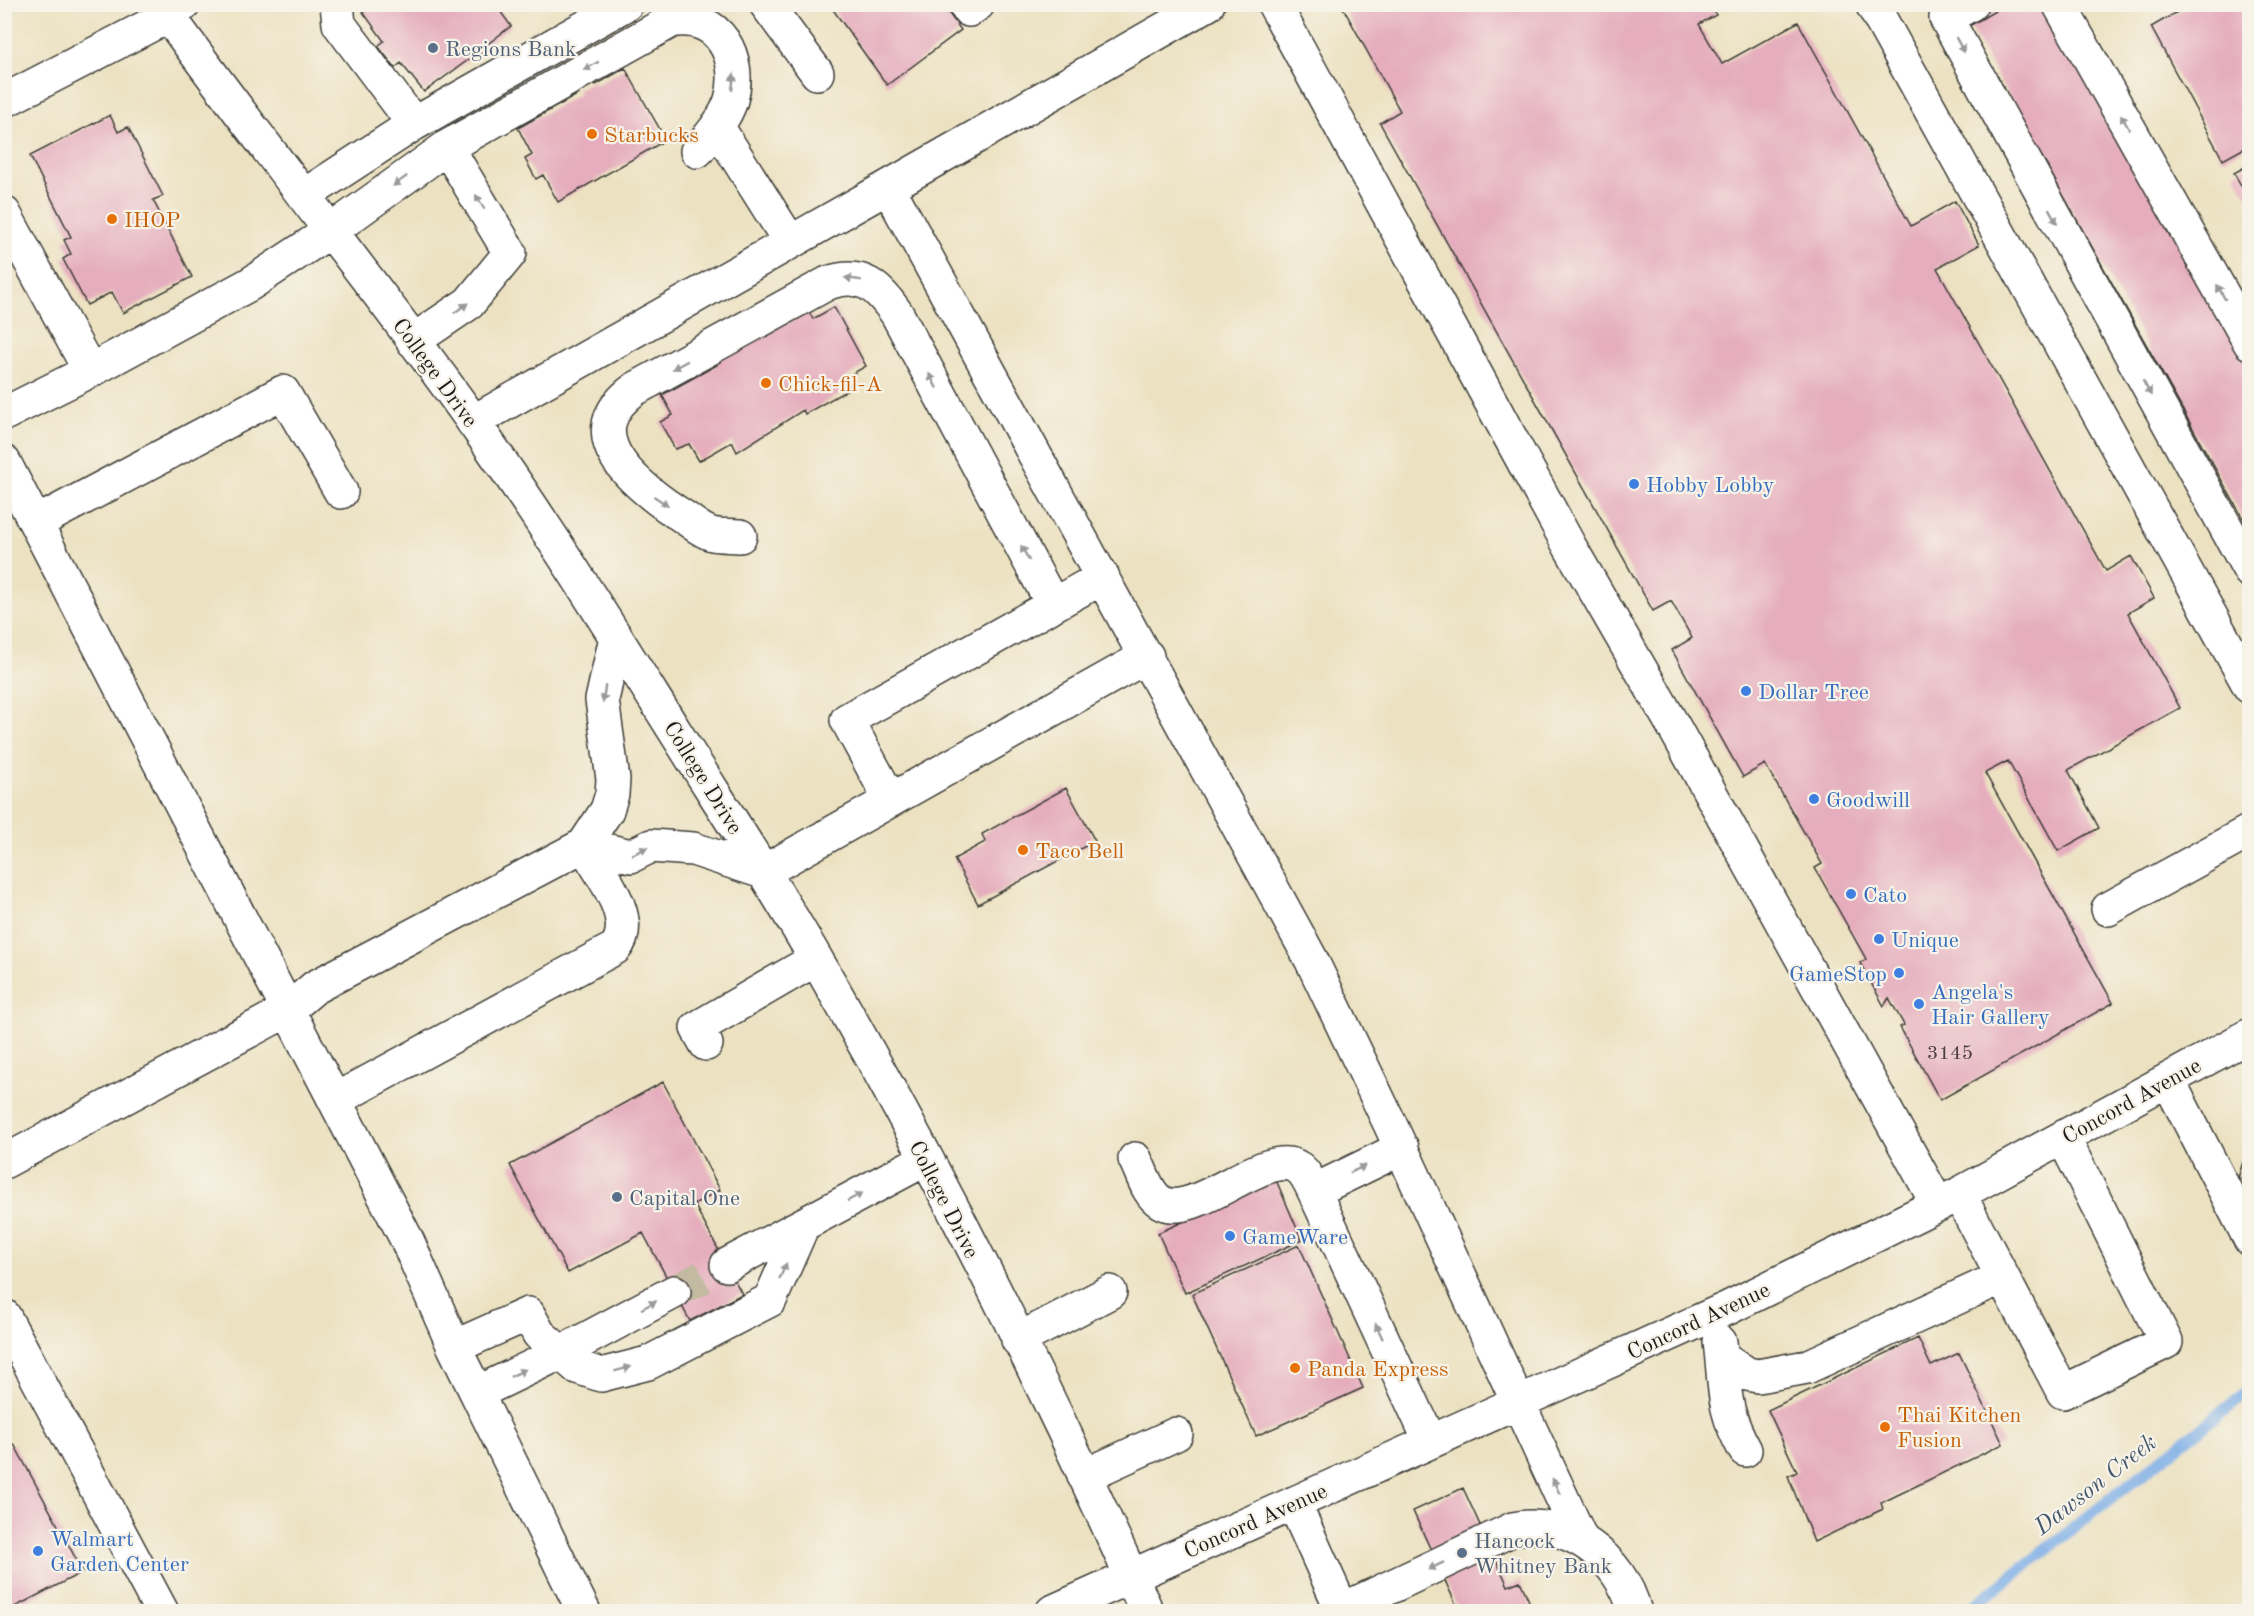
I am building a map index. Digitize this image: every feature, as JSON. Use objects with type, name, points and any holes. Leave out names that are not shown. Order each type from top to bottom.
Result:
[{"type":"street","points":[[337,4],[339,24],[414,124]]},
{"type":"street","points":[[305,195],[414,124],[626,4]]},
{"type":"street","points":[[766,4],[817,73]]},
{"type":"street","points":[[965,4],[969,10],[978,4]]},
{"type":"street","points":[[473,422],[1208,4]]},
{"type":"street","points":[[1274,4],[1570,547],[1948,1199],[2002,1277],[2063,1392],[2166,1342],[2063,1137]]},
{"type":"street","points":[[1872,4],[2250,687]]},
{"type":"street","points":[[1971,4],[1946,18],[2250,571]]},
{"type":"street","points":[[2059,4],[2250,343]]},
{"type":"street","points":[[4,101],[171,8]]},
{"type":"street","name":"College Drive","points":[[171,8],[305,195],[473,422],[574,569],[816,959],[926,1159],[1018,1340],[1147,1611]]},
{"type":"street","points":[[4,414],[90,371],[250,284],[332,230],[447,147],[670,21],[683,19],[697,21],[713,31],[731,53],[735,75],[730,101],[707,138],[790,242]]},
{"type":"street","points":[[413,341],[469,303],[510,253],[447,147]]},
{"type":"street","points":[[888,187],[1311,959],[1402,1148],[1581,1539]]},
{"type":"street","points":[[4,213],[90,371]]},
{"type":"street","points":[[740,536],[710,533],[651,495],[630,475],[611,445],[607,432],[608,420],[613,408],[635,389],[828,283],[842,278],[855,279],[875,287],[897,314],[1053,605]]},
{"type":"street","points":[[36,523],[283,392],[341,492]]},
{"type":"street","points":[[4,462],[407,1240],[454,1347],[584,1611]]},
{"type":"street","points":[[890,799],[847,720],[1103,577]]},
{"type":"street","points":[[4,1162],[288,1010],[315,987],[584,845],[607,810],[612,794],[613,779],[602,700],[616,637]]},
{"type":"street","points":[[584,845],[631,856],[651,846],[693,849],[763,872],[1147,656]]},
{"type":"street","points":[[2108,909],[2250,831]]},
{"type":"street","points":[[335,1100],[615,948],[624,931],[622,912],[584,845]]},
{"type":"street","points":[[706,1044],[697,1028],[816,959]]},
{"type":"street","name":"Concord Avenue","points":[[1052,1611],[1716,1313],[1948,1199],[2250,1035]]},
{"type":"street","points":[[2168,1080],[2250,1239]]},
{"type":"street","points":[[1314,1191],[1402,1148]]},
{"type":"street","points":[[727,1265],[926,1159]]},
{"type":"street","points":[[1135,1159],[1151,1193],[1160,1202],[1170,1206],[1200,1198],[1281,1162],[1301,1169],[1314,1191],[1430,1441]]},
{"type":"street","points":[[454,1347],[528,1314],[538,1334],[578,1367],[601,1375],[648,1363],[770,1300],[803,1225]]},
{"type":"street","points":[[1722,1358],[1747,1374],[1758,1376],[1798,1370],[1830,1358],[2002,1277]]},
{"type":"street","points":[[477,1393],[560,1353],[674,1292]]},
{"type":"street","points":[[1018,1340],[1110,1292]]},
{"type":"street","points":[[1716,1313],[1724,1395],[1728,1412],[1745,1450]]},
{"type":"street","points":[[4,1316],[162,1611]]},
{"type":"street","points":[[1084,1476],[1176,1434]]},
{"type":"street","points":[[1294,1503],[1337,1605],[1513,1529],[1547,1527],[1581,1539],[1612,1567],[1635,1611]]},
{"type":"building","name":"Regions Bank","points":[[373,4],[495,4],[511,26],[485,46],[488,49],[473,60],[471,58],[424,92],[401,63],[395,68],[378,46],[384,41],[363,12]]},
{"type":"building","points":[[829,4],[942,4],[961,30],[887,85]]},
{"type":"building","points":[[1341,4],[1710,4],[1716,15],[1699,24],[1722,64],[1798,22],[1911,226],[1955,201],[1979,245],[1937,268],[2106,571],[2131,556],[2154,598],[2128,613],[2180,708],[2068,770],[2099,828],[2058,851],[2008,761],[1985,773],[2113,1003],[1940,1100],[1900,1027],[1904,1025],[1889,998],[1884,1006],[1860,963],[1866,959],[1815,868],[1822,864],[1765,764],[1743,777],[1672,650],[1692,638],[1671,601],[1653,611],[1380,123],[1400,111]]},
{"type":"building","points":[[2007,4],[2047,4],[2250,368],[2250,531],[1969,26]]},
{"type":"building","points":[[2191,4],[2250,4],[2250,145],[2223,160],[2151,27]]},
{"type":"building","name":"Starbucks","points":[[625,68],[666,140],[558,202],[543,175],[536,179],[525,159],[532,155],[518,128],[579,94],[577,90],[594,80],[596,85]]},
{"type":"building","name":"IHOP","points":[[110,115],[118,132],[128,127],[163,196],[153,200],[192,277],[123,313],[112,292],[87,305],[63,259],[71,254],[64,240],[71,237],[30,156]]},
{"type":"building","points":[[2250,164],[2250,201],[2234,173]]},
{"type":"building","name":"Chick-fil-A","points":[[834,307],[866,366],[845,378],[851,388],[805,414],[803,410],[737,452],[732,442],[699,461],[689,444],[675,449],[660,422],[673,415],[662,395],[717,365],[714,360],[808,311],[813,319]]},
{"type":"building","name":"Taco Bell","points":[[1066,788],[1095,841],[978,904],[954,859],[985,842],[982,834]]},
{"type":"building","name":"Capital One","points":[[663,1082],[720,1190],[694,1204],[742,1294],[690,1321],[643,1233],[568,1273],[510,1165]]},
{"type":"building","points":[[2250,1142],[2250,1181],[2238,1178]]},
{"type":"building","name":"GameWare","points":[[1276,1180],[1302,1240],[1185,1293],[1158,1233]]},
{"type":"building","points":[[1299,1245],[1363,1388],[1256,1436],[1192,1294]]},
{"type":"building","name":"Thai Kitchen Fusion","points":[[1918,1338],[1931,1366],[1959,1353],[2003,1444],[1881,1503],[1883,1509],[1814,1542],[1788,1476],[1797,1472],[1768,1410]]},
{"type":"building","points":[[14,1444],[83,1572],[5,1612],[5,1449]]},
{"type":"building","name":"Hancock Whitney Bank","points":[[1463,1488],[1508,1586],[1520,1581],[1534,1612],[1452,1612],[1458,1609],[1413,1511]]},
{"type":"waterway","name":"Dawson Creek","points":[[1966,1612],[2250,1390]]},
{"type":"tunnel","points":[[674,1292],[727,1265]]},
{"type":"place","name":"Regions Bank","points":[[433,48]]},
{"type":"place","name":"Starbucks","points":[[592,134]]},
{"type":"place","name":"IHOP","points":[[112,219]]},
{"type":"place","name":"Chick-fil-A","points":[[766,383]]},
{"type":"place","name":"Hobby Lobby","points":[[1634,484]]},
{"type":"place","name":"Dollar Tree","points":[[1746,691]]},
{"type":"place","name":"Goodwill","points":[[1814,799]]},
{"type":"place","name":"Taco Bell","points":[[1023,850]]},
{"type":"place","name":"Cato","points":[[1851,894]]},
{"type":"place","name":"Unique","points":[[1879,939]]},
{"type":"place","name":"GameStop","points":[[1899,973]]},
{"type":"place","name":"Angela's Hair Gallery","points":[[1919,1004]]},
{"type":"place","name":"Capital One","points":[[617,1197]]},
{"type":"place","name":"GameWare","points":[[1230,1236]]},
{"type":"place","name":"Panda Express","points":[[1295,1368]]},
{"type":"place","name":"Thai Kitchen Fusion","points":[[1885,1427]]},
{"type":"place","name":"Walmart Garden Center","points":[[38,1551]]},
{"type":"place","name":"Hancock Whitney Bank","points":[[1462,1553]]}]
